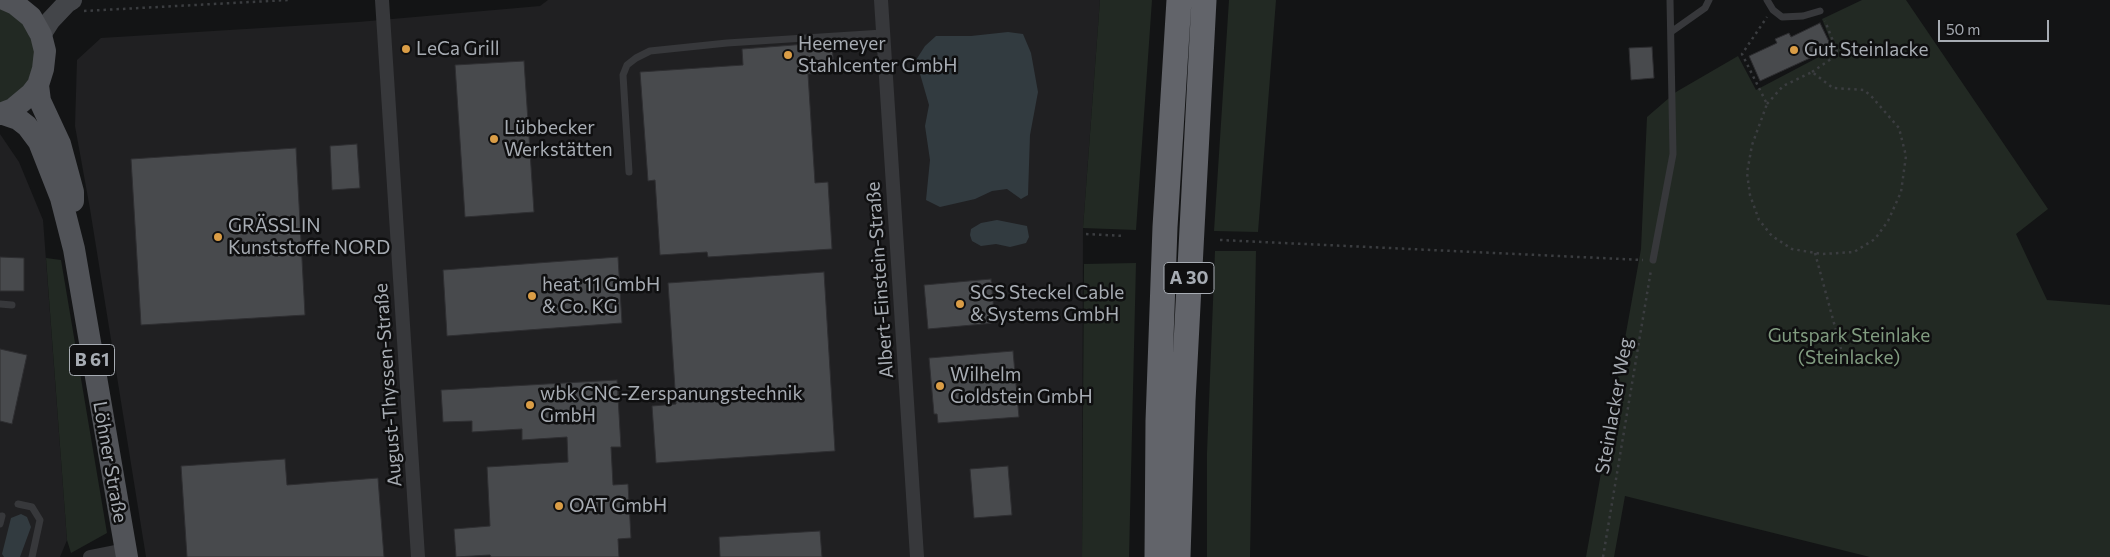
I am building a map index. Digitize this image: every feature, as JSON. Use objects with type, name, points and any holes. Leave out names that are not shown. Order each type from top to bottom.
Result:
[{"type":"highway","name":"A 30","points":[[1157,557],[1158,421],[1165,227],[1179,0]]},
{"type":"highway","name":"A 30","points":[[1178,557],[1183,402],[1204,0]]},
{"type":"main road","points":[[1,114],[23,103],[38,85],[43,69],[44,52],[41,35],[31,17],[18,1]]},
{"type":"main road","name":"Löhner Straße","points":[[38,85],[40,101],[60,144],[73,192],[74,249]]},
{"type":"main road","name":"Löhner Straße","points":[[1,114],[18,119],[27,126],[39,142],[61,198],[74,249],[126,553]]},
{"type":"street","name":"August-Thyssen-Straße","points":[[382,0],[418,557]]},
{"type":"street","name":"Albert-Einstein-Straße","points":[[881,0],[917,557]]},
{"type":"street","points":[[41,35],[50,21],[67,3],[77,6]]},
{"type":"street","points":[[90,557],[126,553]]},
{"type":"lane","points":[[1653,260],[1673,154],[1670,0]]},
{"type":"lane","points":[[1671,32],[1705,8],[1709,0]]},
{"type":"lane","points":[[1767,0],[1773,10],[1782,17],[1803,16],[1820,11]]},
{"type":"lane","points":[[630,172],[624,75],[627,64],[636,58],[650,52],[727,42],[883,33]]},
{"type":"lane","points":[[0,304],[12,305]]},
{"type":"lane","points":[[18,504],[32,507],[40,520],[32,557]]},
{"type":"path","points":[[77,6],[288,0]]},
{"type":"path","points":[[1766,104],[1742,54],[1773,10]]},
{"type":"path","points":[[1812,72],[1833,88],[1864,90],[1872,96],[1899,128],[1906,156],[1901,192],[1888,221],[1875,239],[1854,252],[1815,253],[1792,249],[1772,236],[1759,220],[1753,204],[1747,173],[1752,145],[1766,104],[1783,86],[1812,72],[1831,59],[1837,51],[1820,11]]},
{"type":"path","points":[[1086,234],[1124,236]]},
{"type":"path","points":[[1220,240],[1653,260]]},
{"type":"path","points":[[1815,253],[1841,349]]},
{"type":"path","name":"Steinlacker Weg","points":[[1603,557],[1653,260]]},
{"type":"shaded area","points":[[548,0],[1100,0],[1083,228],[1082,557],[146,557],[75,126],[77,60],[101,38],[358,22],[540,6]]},
{"type":"shaded area","points":[[1008,32],[1023,34],[1031,53],[1038,92],[1030,135],[1028,195],[1021,199],[1007,189],[992,191],[975,199],[940,207],[926,200],[930,160],[925,126],[929,105],[916,60],[925,46],[936,36],[971,36]]},
{"type":"shaded area","points":[[0,134],[19,162],[43,220],[67,540],[60,557],[0,557]]},
{"type":"shaded area","points":[[997,220],[1027,226],[1029,237],[1026,243],[1010,247],[996,244],[981,246],[972,241],[971,229],[981,223]]},
{"type":"shaded area","points":[[21,514],[27,517],[31,527],[20,557],[4,557],[2,554],[11,518]]},
{"type":"green space","points":[[1100,0],[1152,0],[1136,230],[1083,228]]},
{"type":"green space","points":[[1229,0],[1276,0],[1258,232],[1214,231]]},
{"type":"green space","name":"Gutspark Steinlake (Steinlacke)","points":[[1862,0],[1906,0],[2048,209],[2016,234],[2047,300],[2110,305],[2110,557],[1870,557],[1625,496],[1614,557],[1586,557],[1641,249],[1647,117],[1676,92],[1738,56],[1756,90],[1834,49],[1822,19]]},
{"type":"green space","points":[[0,6],[25,23],[37,56],[25,89],[0,104]]},
{"type":"green space","points":[[1215,251],[1256,251],[1250,557],[1207,557],[1207,453]]},
{"type":"green space","points":[[46,258],[61,260],[107,533],[71,553],[67,540]]},
{"type":"green space","points":[[1136,263],[1129,557],[1082,557],[1084,264]]},
{"type":"building","name":"Gut Steinlacke","points":[[1820,23],[1832,48],[1760,81],[1749,56],[1777,43],[1775,39],[1789,33],[1791,37]]},
{"type":"building","points":[[832,42],[834,72],[808,74],[815,183],[828,182],[832,249],[708,257],[707,252],[660,255],[655,180],[648,181],[640,72],[743,65],[742,49]]},
{"type":"building","points":[[1652,47],[1654,78],[1631,80],[1629,48]]},
{"type":"building","name":"Lübbecker Werkstätten","points":[[524,61],[534,212],[465,217],[455,65]]},
{"type":"building","points":[[357,144],[360,188],[332,190],[330,146]]},
{"type":"building","name":"GRÄSSLIN Kunststoffe NORD","points":[[296,148],[305,315],[141,325],[131,159]]},
{"type":"building","points":[[0,257],[24,258],[24,291],[0,291]]},
{"type":"building","name":"heat 11 GmbH & Co. KG","points":[[618,257],[622,323],[447,336],[443,270]]},
{"type":"building","points":[[824,272],[835,451],[656,463],[652,406],[676,404],[668,283]]},
{"type":"building","name":"SCS Steckel Cable & Systems GmbH","points":[[991,279],[995,323],[928,329],[924,285]]},
{"type":"building","points":[[0,349],[27,355],[12,424],[0,421]]},
{"type":"building","points":[[1013,351],[1019,417],[938,423],[937,414],[934,414],[929,358]]},
{"type":"building","points":[[617,380],[621,447],[611,447],[613,485],[628,484],[631,538],[618,539],[619,557],[491,557],[490,555],[456,557],[454,529],[490,526],[487,467],[568,462],[567,437],[522,440],[522,429],[472,432],[472,421],[443,422],[441,390]]},
{"type":"building","points":[[285,459],[287,485],[378,478],[384,557],[187,557],[181,466]]},
{"type":"building","points":[[1008,466],[1012,515],[974,518],[970,469]]},
{"type":"building","name":"OAT GmbH","points":[[820,531],[822,557],[720,557],[719,537]]},
{"type":"place","name":"LeCa Grill","points":[[406,49]]},
{"type":"place","name":"Gut Steinlacke","points":[[1794,50]]},
{"type":"place","name":"Heemeyer Stahlcenter GmbH","points":[[788,55]]},
{"type":"place","name":"Lübbecker Werkstätten","points":[[494,139]]},
{"type":"place","name":"GRÄSSLIN Kunststoffe NORD","points":[[218,237]]},
{"type":"place","name":"heat 11 GmbH & Co. KG","points":[[532,296]]},
{"type":"place","name":"SCS Steckel Cable & Systems GmbH","points":[[960,304]]},
{"type":"place","name":"Wilhelm Goldstein GmbH","points":[[940,386]]},
{"type":"place","name":"wbk CNC-Zerspanungstechnik GmbH","points":[[530,405]]},
{"type":"place","name":"OAT GmbH","points":[[559,506]]}]
